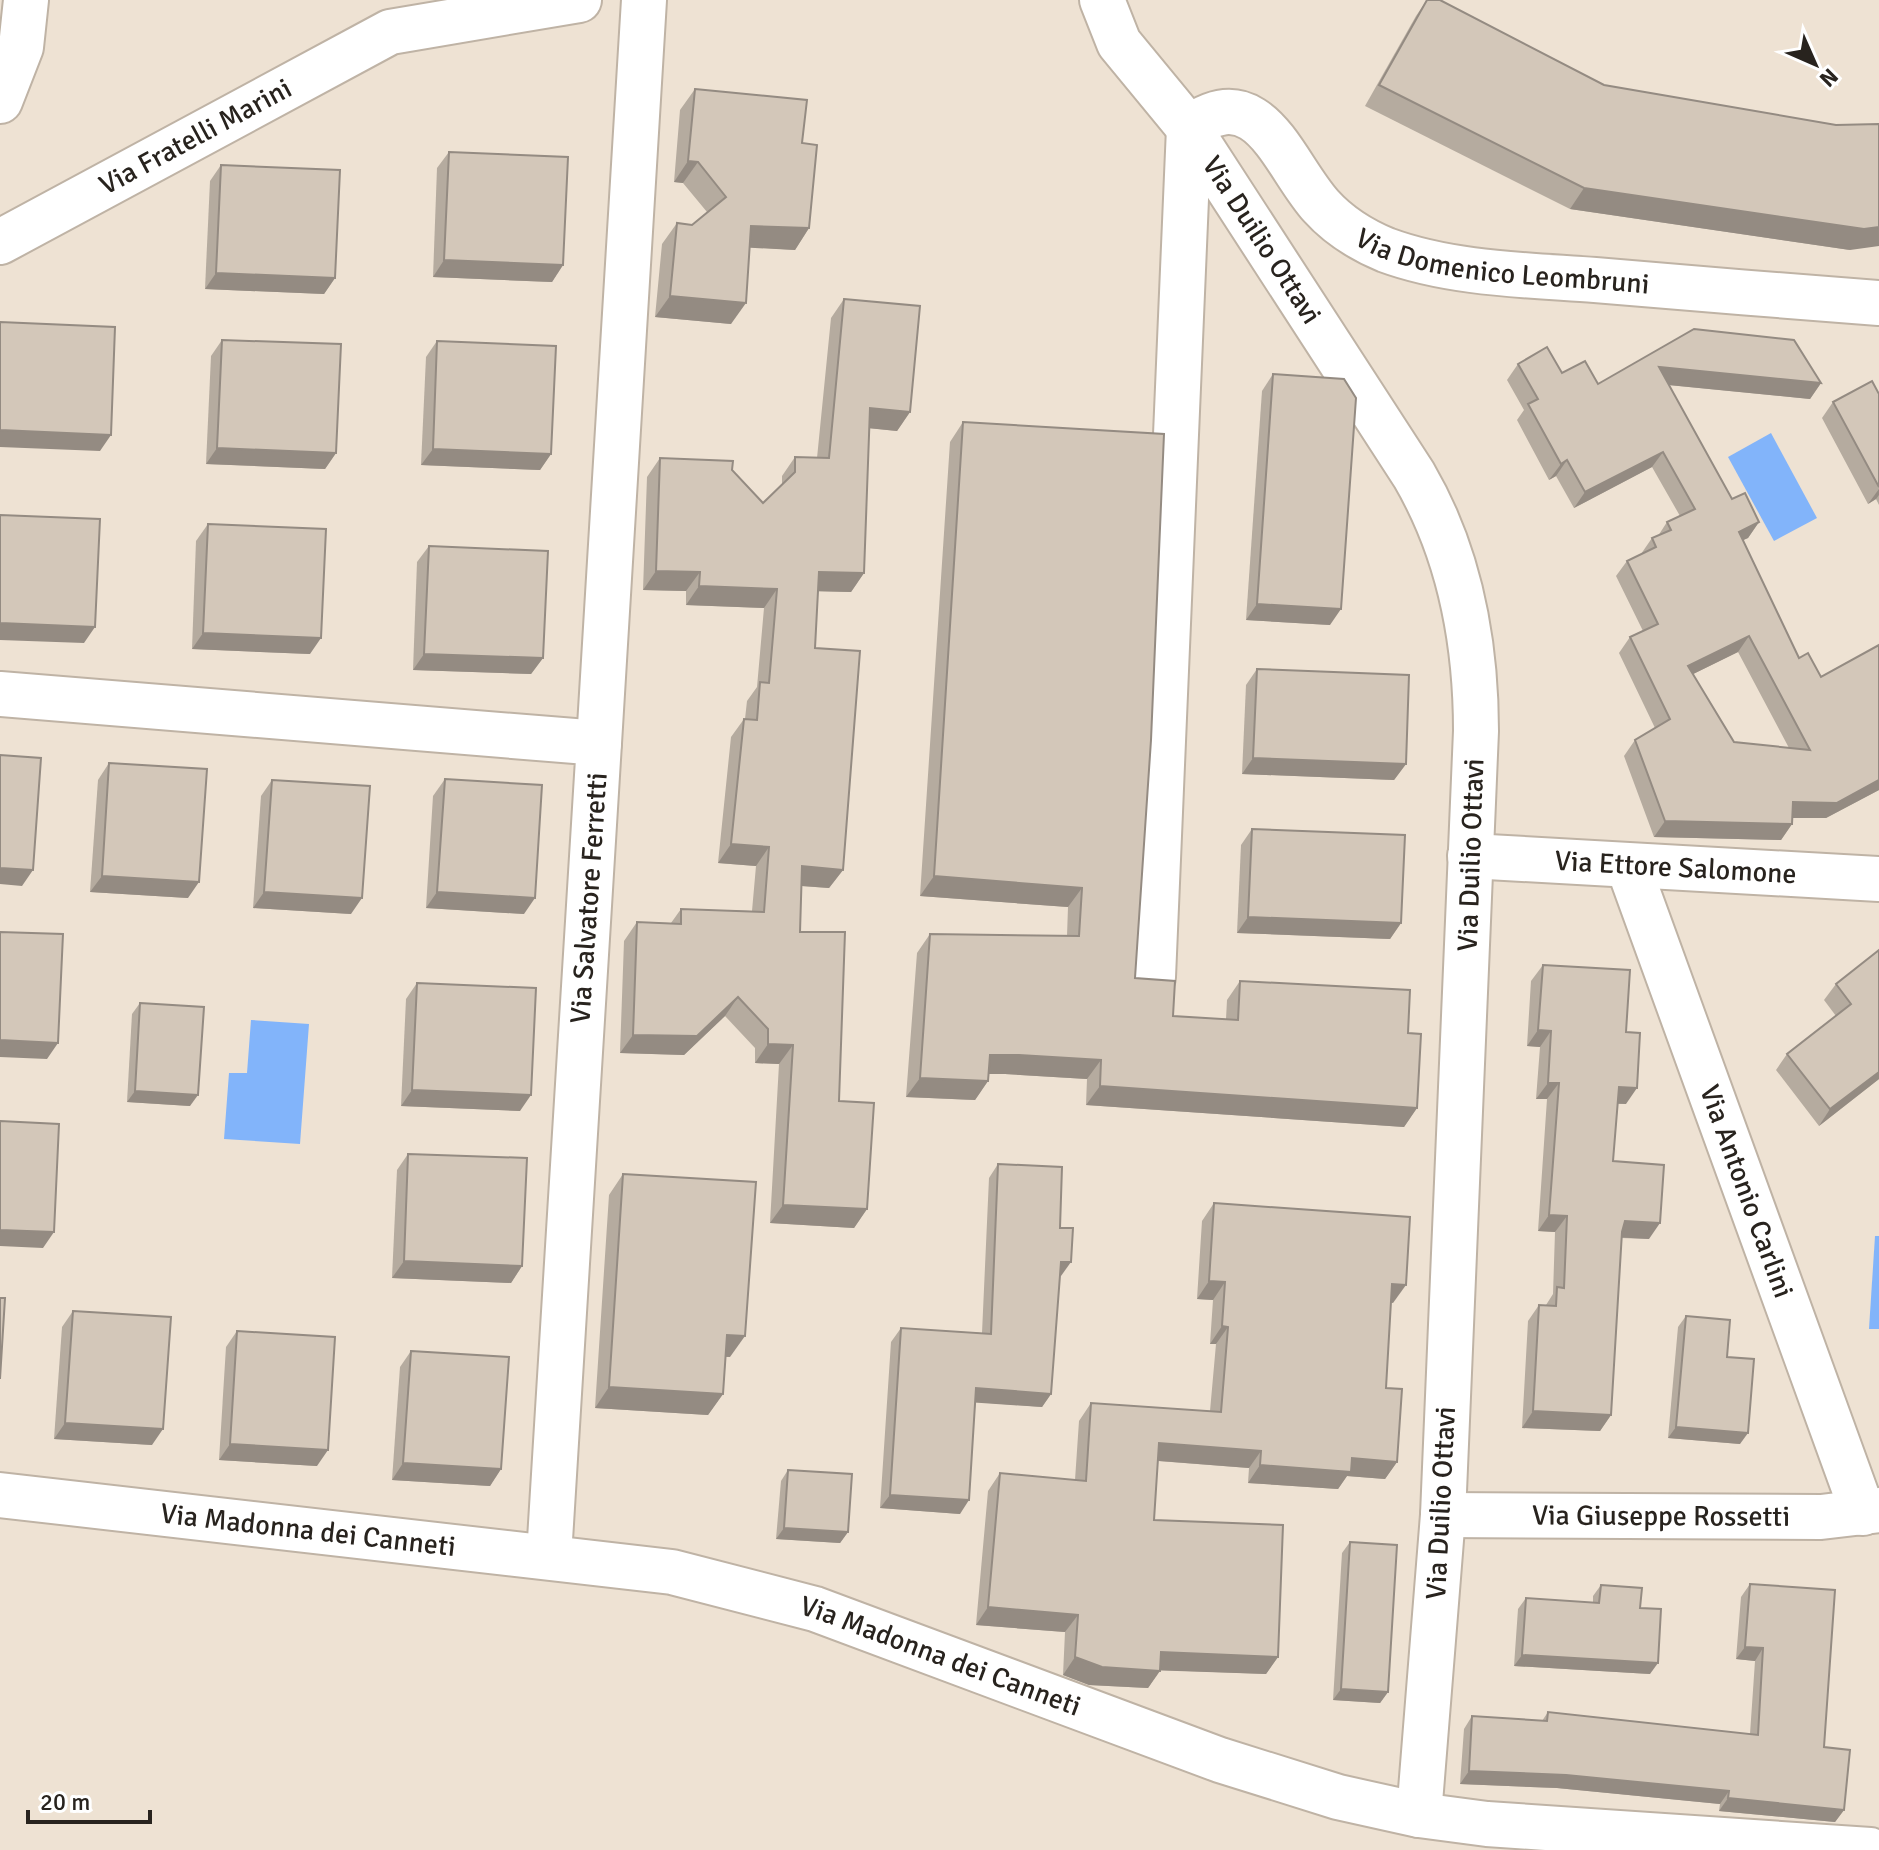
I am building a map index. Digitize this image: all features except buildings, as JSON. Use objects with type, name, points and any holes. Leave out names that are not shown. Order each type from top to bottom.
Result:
[{"type":"street","points":[[0,101],[21,47],[26,0]]},
{"type":"street","name":"Via Fratelli Marini","points":[[0,242],[392,16],[579,0]]},
{"type":"street","points":[[599,743],[644,0]]},
{"type":"street","name":"Via Duilio Ottavi","points":[[1102,0],[1119,43],[1189,128],[1414,475],[1434,513],[1454,565],[1472,655],[1476,731],[1443,1515],[1419,1815]]},
{"type":"street","name":"Via Domenico Leombruni","points":[[1189,128],[1211,115],[1225,112],[1252,117],[1264,126],[1311,195],[1336,221],[1371,244],[1403,255],[1517,274],[1879,303]]},
{"type":"street","points":[[1153,977],[1189,128]]},
{"type":"street","name":"Via Salvatore Ferretti","points":[[0,694],[599,743],[549,1556]]},
{"type":"street","name":"Via Ettore Salomone","points":[[1470,856],[1629,868],[1879,879]]},
{"type":"street","name":"Via Antonio Carlini","points":[[1629,868],[1871,1511]]},
{"type":"street","name":"Via Madonna dei Canneti","points":[[0,1495],[672,1572],[777,1597],[861,1625],[1271,1778],[1419,1815],[1530,1829],[1870,1850]]},
{"type":"street","name":"Via Giuseppe Rossetti","points":[[1443,1515],[1821,1517],[1871,1511]]},
{"type":"water","points":[[1771,433],[1817,518],[1774,541],[1728,457]]},
{"type":"water","points":[[251,1020],[309,1024],[300,1144],[224,1139],[229,1073],[247,1073]]},
{"type":"water","points":[[1875,1236],[1879,1236],[1879,1329],[1869,1329]]}]
